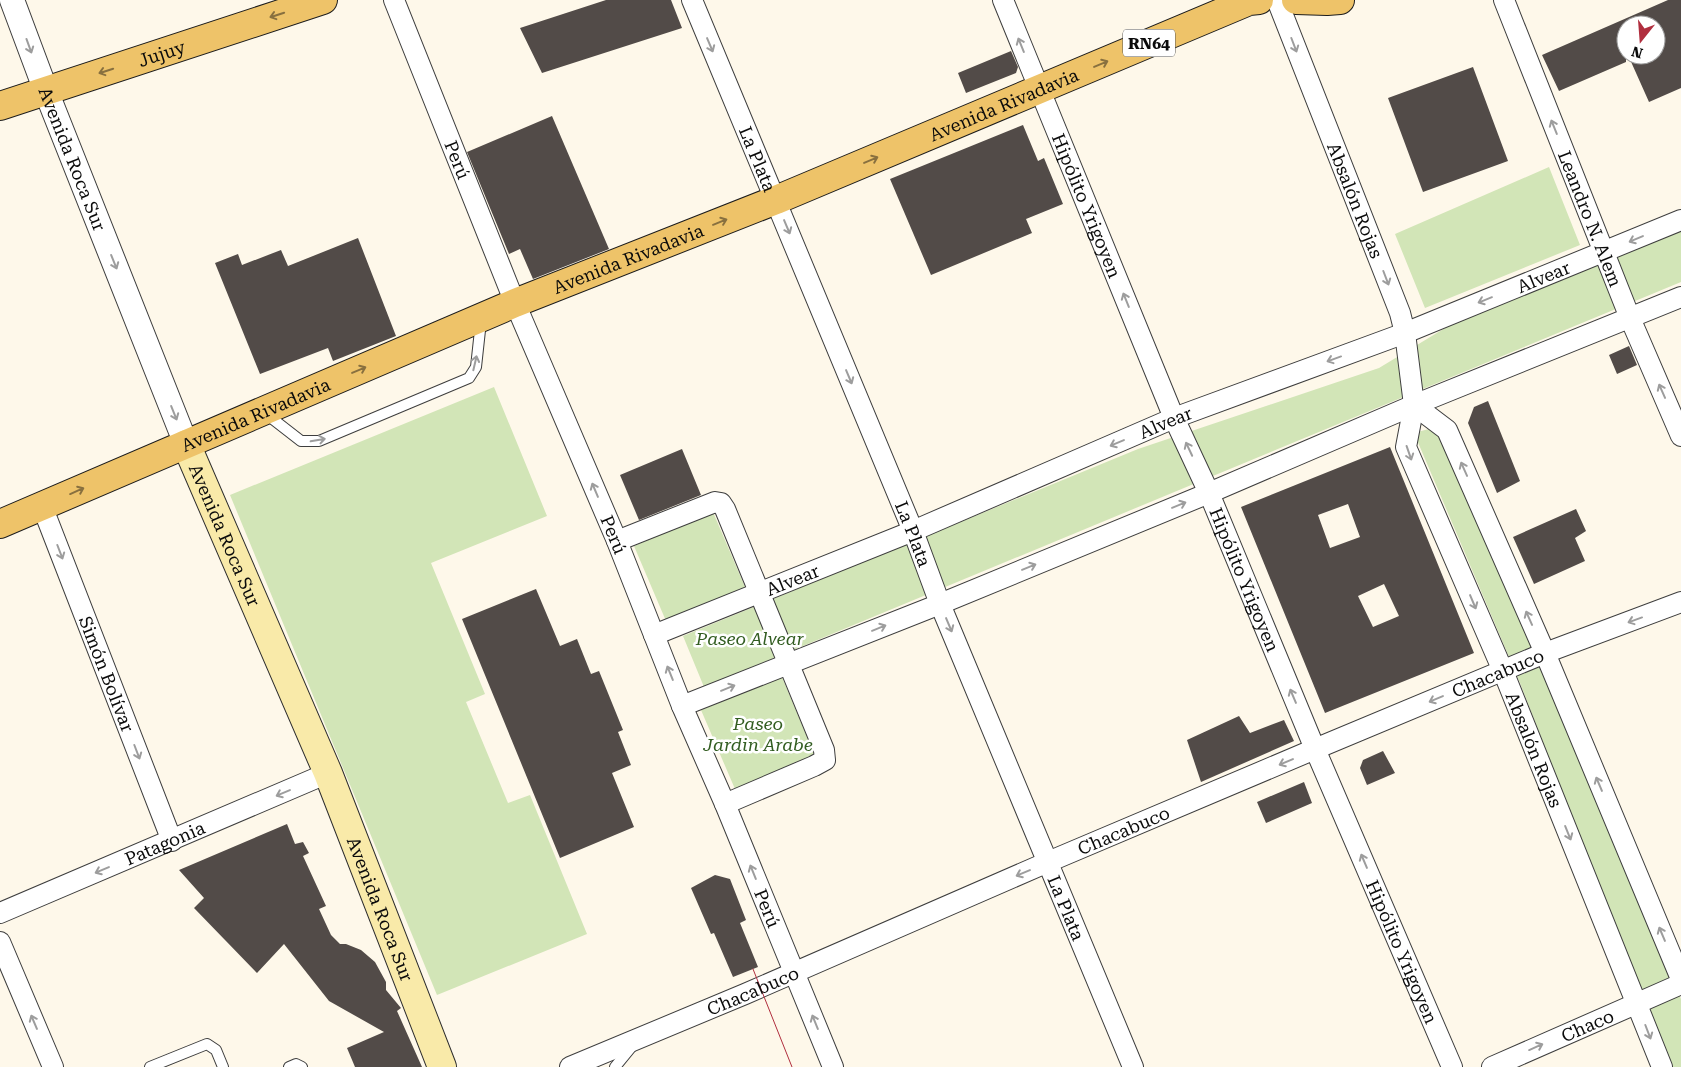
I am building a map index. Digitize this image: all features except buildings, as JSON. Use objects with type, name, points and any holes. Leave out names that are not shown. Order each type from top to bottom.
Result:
[{"type":"main road","name":"Jujuy","points":[[0,106],[323,0]]},
{"type":"main road","name":"Avenida Rivadavia","points":[[0,524],[515,303],[776,200],[1249,1],[1259,0]]},
{"type":"main road","points":[[1296,0],[1340,0]]},
{"type":"main road","name":"Avenida Roca Sur","points":[[186,444],[328,773],[442,1067]]},
{"type":"street","name":"Avenida Roca Sur","points":[[12,0],[46,91],[186,444]]},
{"type":"street","name":"Perú","points":[[394,0],[515,303],[617,541],[682,706],[725,804],[833,1067]]},
{"type":"street","name":"La Plata","points":[[692,0],[913,531],[940,604],[1133,1067]]},
{"type":"street","name":"Hipólito Yrigoyen","points":[[1003,0],[1174,418],[1209,493],[1315,749],[1452,1067]]},
{"type":"street","name":"Absalón Rojas","points":[[1276,0],[1400,313],[1405,333],[1414,405],[1406,447],[1503,671],[1662,1067]]},
{"type":"street","name":"Leandro N. Alem","points":[[1504,0],[1630,318],[1681,436]]},
{"type":"street","name":"Alvear","points":[[654,635],[913,531],[1174,418],[1405,333],[1681,220]]},
{"type":"street","points":[[682,706],[940,604],[1209,493],[1414,405],[1681,296]]},
{"type":"street","points":[[1414,405],[1448,430],[1545,653],[1681,979]]},
{"type":"street","points":[[617,541],[714,502],[721,503],[824,750],[825,760],[725,804]]},
{"type":"street","name":"Simón Bolívar","points":[[42,506],[172,841]]},
{"type":"street","name":"Chacabuco","points":[[570,1067],[1315,749],[1545,653],[1681,602]]},
{"type":"street","name":"Patagonia","points":[[0,913],[328,773]]},
{"type":"street","points":[[0,942],[53,1067]]},
{"type":"street","name":"Chaco","points":[[1492,1067],[1681,984]]},
{"type":"lane","points":[[263,411],[301,441],[319,441],[469,378],[476,367],[481,318]]},
{"type":"lane","points":[[615,1067],[638,1039]]},
{"type":"lane","points":[[150,1067],[206,1044],[216,1050],[223,1067]]},
{"type":"lane","points":[[289,1067],[296,1064],[302,1067]]},
{"type":"green space","points":[[1549,167],[1580,245],[1425,308],[1395,234]]},
{"type":"green space","name":"Paseo Alvear","points":[[1681,229],[1681,282],[704,687],[683,636],[1138,449],[1379,368],[1455,322]]},
{"type":"green space","points":[[494,387],[547,516],[431,563],[485,694],[466,702],[508,803],[530,795],[587,934],[437,995],[230,495]]},
{"type":"green space","points":[[1436,427],[1550,683],[1681,999],[1681,1067],[1669,1067],[1520,683],[1414,433]]},
{"type":"green space","points":[[713,512],[745,587],[666,621],[634,546]]},
{"type":"green space","name":"Paseo Jardin Arabe","points":[[782,677],[815,756],[735,789],[701,710]]},
{"type":"tram line","points":[[753,969],[792,1067]]}]
